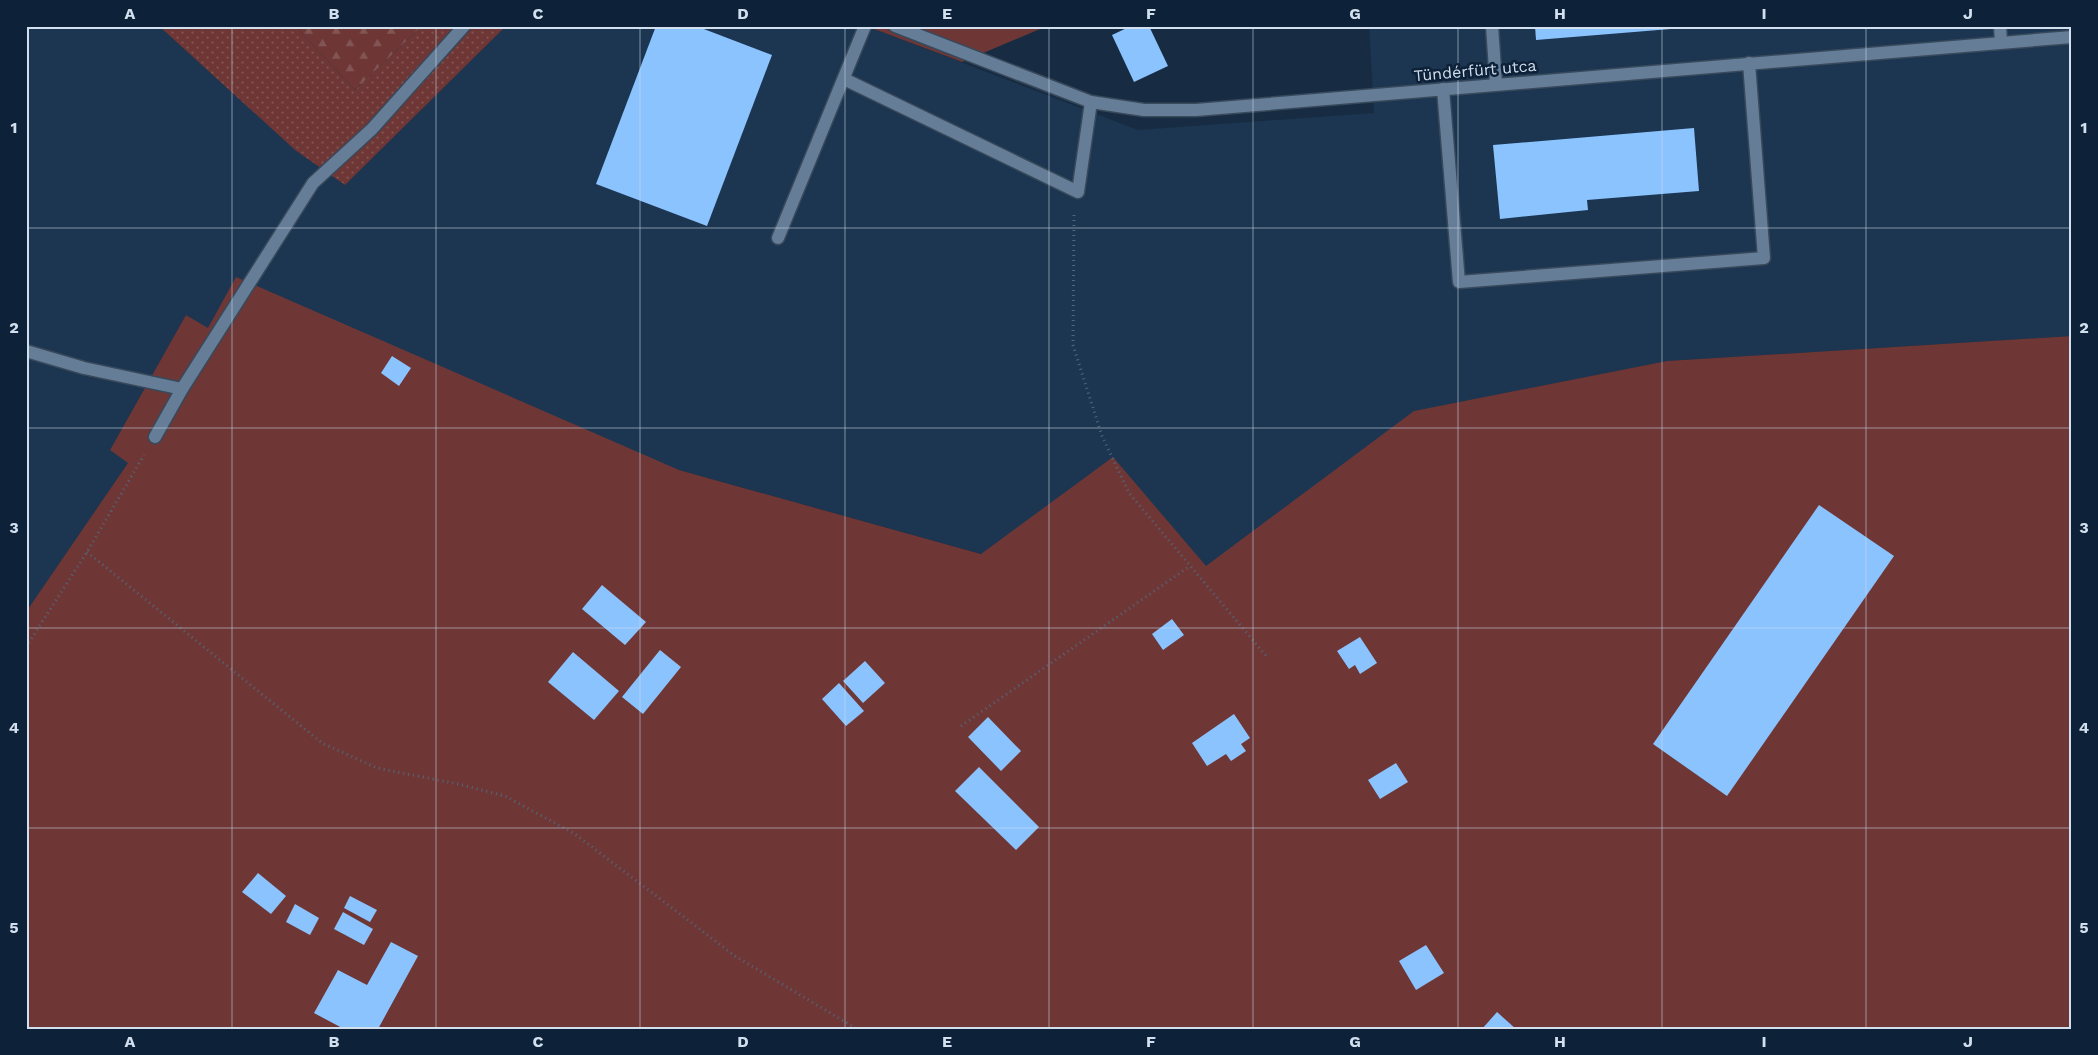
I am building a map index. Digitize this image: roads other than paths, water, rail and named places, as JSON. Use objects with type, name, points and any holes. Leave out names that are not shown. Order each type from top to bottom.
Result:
[{"type":"street","points":[[155,437],[182,389],[313,183],[372,129],[464,26]]},
{"type":"street","points":[[778,238],[865,26]]},
{"type":"street","name":"Tündérfürt utca","points":[[895,26],[1091,102],[1144,110],[1196,110],[2072,37]]},
{"type":"street","points":[[1492,26],[1496,84]]},
{"type":"street","points":[[2000,26],[2001,42]]},
{"type":"street","points":[[1443,89],[1459,282],[1764,258],[1749,63]]},
{"type":"street","points":[[844,79],[1078,192],[1091,102]]},
{"type":"street","points":[[26,351],[84,368],[182,389]]}]
